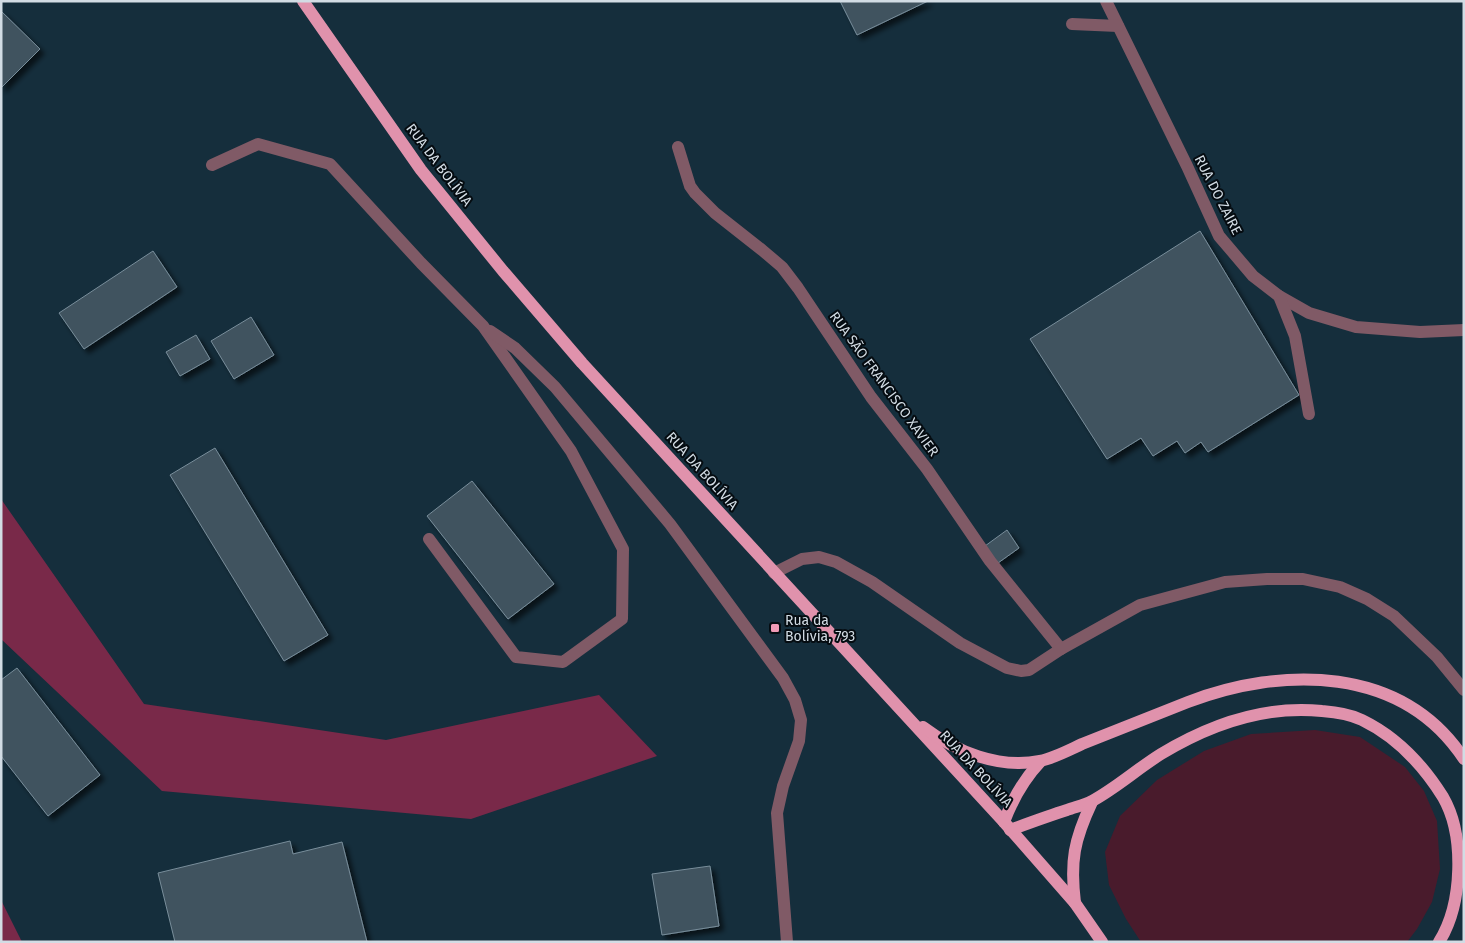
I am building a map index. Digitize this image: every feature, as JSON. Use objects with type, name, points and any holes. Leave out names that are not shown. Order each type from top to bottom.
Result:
[{"type":"main road","name":"RUA DA BOLÍVIA","points":[[303,1],[421,170],[503,271],[582,363],[1007,826],[1075,903],[1102,942]]},
{"type":"main road","points":[[901,711],[934,735],[962,750],[989,759],[1013,763],[1041,761],[1190,701],[1263,681],[1297,678],[1332,680],[1369,688],[1401,701],[1434,725],[1464,759]]},
{"type":"main road","points":[[1041,761],[1028,775],[1014,798],[1007,826],[1092,802],[1162,754],[1200,733],[1242,718],[1275,710],[1306,709],[1337,712],[1361,719],[1407,751],[1430,777],[1449,806],[1457,836],[1458,886],[1453,910],[1439,942]]},
{"type":"main road","points":[[1075,903],[1072,881],[1073,856],[1080,826],[1092,802]]},
{"type":"street","name":"RUA DO ZAIRE","points":[[1106,1],[1219,236],[1253,276],[1279,296],[1309,313],[1356,327],[1420,332],[1464,330]]},
{"type":"street","points":[[1072,24],[1118,26]]},
{"type":"street","points":[[212,164],[258,144],[330,164],[421,263],[483,326],[571,451],[623,549],[622,619],[563,662],[516,657],[429,539]]},
{"type":"street","name":"RUA SÃO FRANCISCO XAVIER","points":[[678,147],[690,186],[695,193],[715,213],[762,250],[787,274],[871,397],[927,469],[990,561],[1061,649]]},
{"type":"street","points":[[1279,296],[1295,336],[1309,414]]},
{"type":"street","points":[[483,326],[515,348],[554,387],[670,524],[783,678],[795,700],[801,720],[799,741],[783,786],[777,813],[787,942]]},
{"type":"street","points":[[774,573],[802,559],[819,557],[836,562],[872,582],[960,643],[1014,671],[1029,670],[1061,649],[1140,606],[1180,593],[1225,582],[1303,579],[1340,587],[1367,599],[1394,616],[1437,657],[1464,690]]},
{"type":"shaded area","points":[[1,1],[1464,1],[1464,942],[1,942]]},
{"type":"shaded area","points":[[1,499],[144,704],[386,740],[599,695],[657,756],[471,819],[162,791],[1,639]]},
{"type":"shaded area","points":[[1315,730],[1360,737],[1405,767],[1424,791],[1437,821],[1440,869],[1432,902],[1417,929],[1407,942],[1141,942],[1126,919],[1109,885],[1105,852],[1120,816],[1157,780],[1204,751],[1251,734]]},
{"type":"shaded area","points":[[1,900],[22,942],[1,942]]},
{"type":"building","points":[[840,1],[928,1],[857,35]]},
{"type":"building","points":[[1,11],[40,49],[1,88]]},
{"type":"building","points":[[1200,231],[1299,395],[1208,452],[1201,442],[1185,453],[1177,441],[1153,456],[1141,438],[1107,459],[1030,339]]},
{"type":"building","points":[[153,251],[177,287],[84,349],[59,313]]},
{"type":"building","points":[[251,317],[274,355],[234,379],[211,341]]},
{"type":"building","points":[[196,335],[210,359],[180,376],[166,352]]},
{"type":"building","points":[[215,448],[328,635],[284,661],[170,475]]},
{"type":"building","points":[[472,481],[554,584],[508,619],[427,516]]},
{"type":"building","points":[[1007,530],[1019,548],[998,563],[985,546]]},
{"type":"building","points":[[17,668],[100,775],[48,816],[1,756],[1,680]]},
{"type":"building","points":[[290,841],[293,854],[342,842],[367,942],[175,942],[158,873]]},
{"type":"building","points":[[710,866],[719,926],[662,935],[652,874]]},
{"type":"place","name":"Rua da Bolívia, 793","points":[[775,628]]}]
